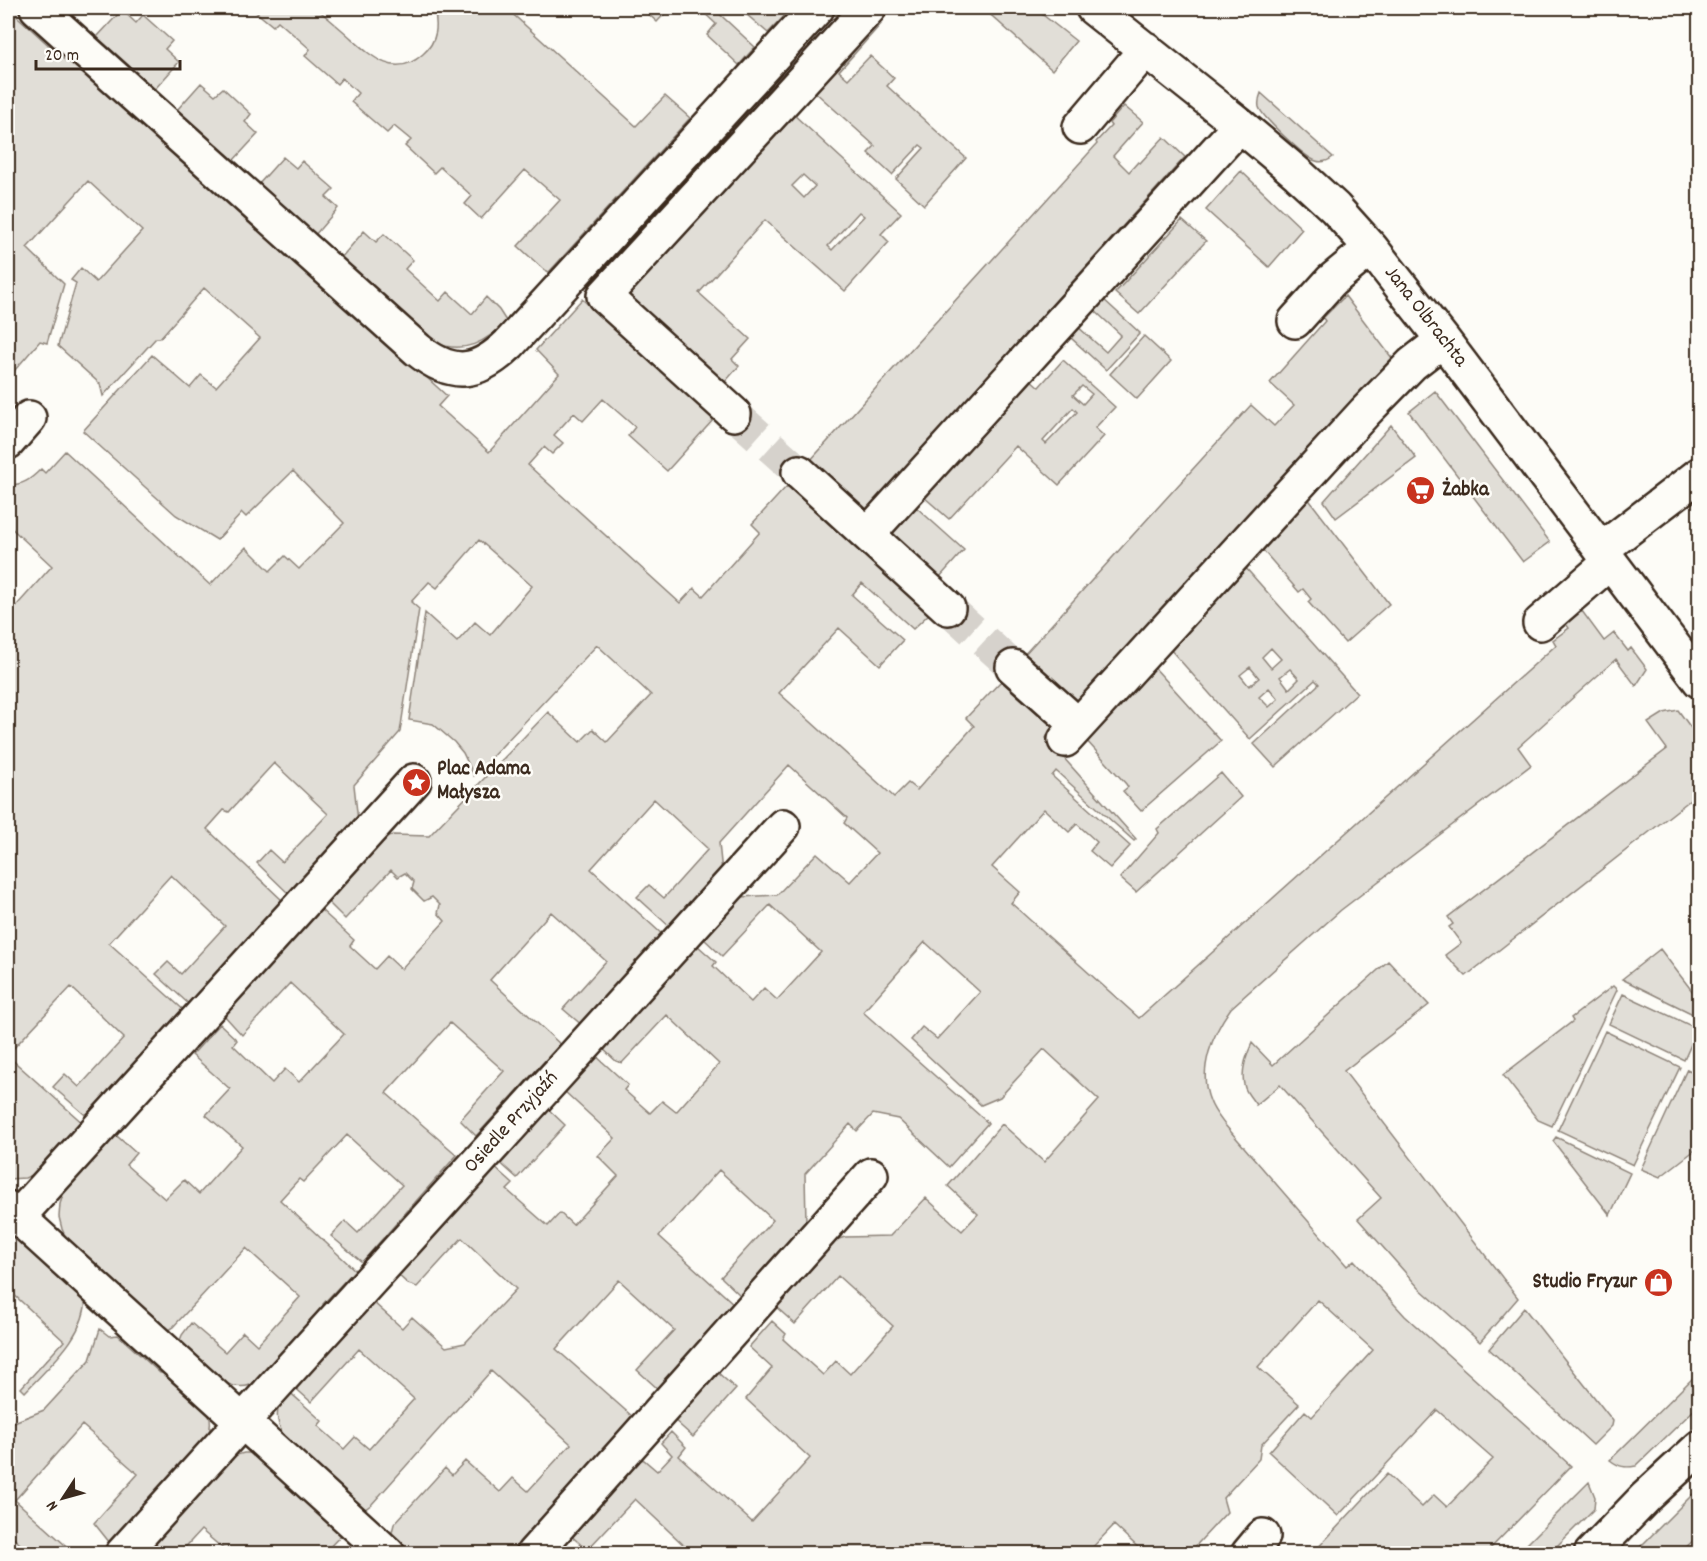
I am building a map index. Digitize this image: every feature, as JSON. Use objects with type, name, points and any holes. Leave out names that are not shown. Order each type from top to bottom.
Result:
[{"type":"street","points":[[37,8],[418,350],[437,364],[452,369],[466,370],[483,364],[509,344],[817,8]]},
{"type":"street","points":[[734,414],[604,296],[869,8]]},
{"type":"street","name":"Jana Olbrachta","points":[[1093,8],[1240,125],[1319,193],[1371,248],[1700,681]]},
{"type":"street","points":[[1080,127],[1146,49]]},
{"type":"street","points":[[868,534],[1240,125]]},
{"type":"street","points":[[1295,321],[1331,280],[1371,248]]},
{"type":"street","points":[[1013,667],[1072,732],[1365,412],[1412,364],[1443,340]]},
{"type":"street","points":[[8,442],[29,418]]},
{"type":"street","points":[[799,472],[948,608]]},
{"type":"street","points":[[1540,623],[1605,556],[1700,474]]},
{"type":"street","points":[[388,1554],[13,1212],[414,781]]},
{"type":"street","name":"Osiedle Przyjaźń","points":[[122,1554],[783,826]]},
{"type":"street","points":[[533,1554],[871,1175]]},
{"type":"street","points":[[1591,1554],[1646,1497],[1700,1447]]},
{"type":"shaded area","points":[[8,8],[65,60],[84,66],[447,396],[438,406],[489,452],[559,374],[536,350],[582,299],[714,419],[667,471],[628,436],[635,427],[603,399],[583,421],[574,413],[554,435],[563,443],[552,454],[544,447],[528,465],[680,603],[694,588],[703,596],[760,532],[752,524],[787,486],[929,614],[913,629],[862,583],[852,595],[903,640],[880,665],[839,628],[779,693],[894,797],[908,783],[917,790],[974,726],[966,718],[1001,681],[1054,728],[1046,738],[1136,839],[1134,841],[1056,771],[1052,776],[1130,846],[1110,868],[1090,851],[1097,842],[1077,824],[1069,832],[1044,809],[992,867],[1020,892],[1011,903],[1139,1018],[1556,645],[1553,640],[1569,628],[1566,624],[1582,611],[1604,641],[1614,633],[1628,651],[1631,648],[1647,669],[1636,686],[1616,659],[1518,747],[1531,765],[1341,910],[1231,1008],[1213,1040],[1206,1065],[1206,1089],[1216,1113],[1347,1266],[1354,1260],[1405,1316],[1571,1466],[1486,1553],[1313,1553],[1387,1474],[1422,1507],[1434,1495],[1447,1507],[1493,1459],[1437,1410],[1338,1516],[1269,1452],[1305,1411],[1312,1417],[1373,1350],[1318,1300],[1258,1367],[1299,1404],[1261,1445],[1259,1459],[1223,1498],[1227,1512],[1189,1553],[1144,1553],[1114,1525],[1087,1553],[686,1553],[689,1550],[635,1499],[587,1550],[568,1533],[636,1458],[644,1460],[657,1471],[672,1455],[661,1443],[671,1432],[686,1447],[679,1456],[752,1522],[810,1458],[746,1399],[772,1368],[749,1347],[772,1321],[786,1334],[783,1339],[823,1375],[836,1361],[850,1374],[893,1326],[838,1276],[795,1324],[775,1306],[829,1244],[845,1237],[890,1236],[926,1198],[962,1231],[978,1214],[948,1186],[1002,1124],[1044,1162],[1099,1100],[1044,1049],[1000,1097],[981,1105],[911,1040],[922,1027],[937,1039],[980,992],[925,942],[863,1012],[988,1123],[949,1167],[898,1119],[873,1114],[857,1131],[850,1124],[805,1174],[806,1222],[741,1296],[721,1277],[773,1220],[719,1170],[659,1236],[734,1304],[658,1389],[637,1370],[674,1330],[619,1280],[556,1349],[633,1417],[512,1553],[410,1553],[391,1536],[394,1524],[445,1468],[452,1475],[465,1461],[500,1492],[513,1478],[528,1491],[571,1444],[491,1371],[372,1504],[364,1510],[290,1444],[281,1431],[278,1417],[279,1404],[286,1389],[322,1421],[318,1426],[344,1449],[355,1437],[369,1449],[414,1399],[359,1349],[311,1402],[291,1384],[365,1302],[370,1306],[374,1303],[402,1328],[412,1317],[446,1347],[465,1343],[516,1289],[462,1238],[417,1287],[408,1284],[394,1271],[492,1165],[513,1184],[507,1190],[548,1226],[560,1213],[573,1225],[618,1176],[598,1156],[615,1138],[564,1091],[595,1055],[628,1085],[624,1090],[650,1113],[662,1101],[676,1112],[719,1064],[667,1015],[622,1063],[616,1061],[601,1047],[698,946],[716,962],[713,966],[751,1002],[764,988],[777,1000],[821,952],[770,905],[722,956],[704,939],[741,897],[777,895],[817,853],[850,882],[877,853],[844,823],[847,818],[789,765],[719,843],[722,872],[671,928],[637,897],[649,885],[664,898],[708,849],[654,799],[591,869],[664,936],[583,1026],[563,1009],[606,961],[551,912],[490,980],[560,1044],[476,1136],[460,1120],[504,1071],[450,1023],[386,1093],[457,1155],[362,1262],[331,1236],[345,1221],[358,1233],[402,1185],[347,1135],[303,1182],[299,1179],[280,1200],[355,1270],[323,1304],[325,1310],[259,1381],[248,1386],[226,1383],[205,1369],[179,1343],[191,1323],[225,1352],[243,1332],[257,1345],[300,1297],[246,1248],[173,1327],[165,1332],[67,1240],[59,1217],[64,1192],[113,1136],[118,1137],[136,1153],[126,1165],[165,1199],[184,1180],[199,1194],[242,1146],[206,1115],[230,1089],[192,1055],[220,1024],[237,1040],[233,1045],[272,1083],[285,1069],[299,1082],[344,1034],[290,983],[242,1035],[223,1014],[320,909],[354,940],[350,946],[375,969],[387,956],[401,969],[445,921],[438,913],[440,905],[432,897],[424,901],[412,889],[414,882],[405,873],[398,877],[391,870],[345,919],[327,901],[381,840],[393,835],[429,836],[548,712],[580,742],[593,729],[607,742],[651,695],[597,645],[474,776],[463,753],[454,742],[433,724],[409,720],[425,613],[457,642],[475,622],[490,635],[532,586],[479,540],[437,588],[429,582],[411,602],[419,609],[400,732],[354,785],[358,821],[292,897],[257,863],[269,850],[282,862],[328,814],[274,763],[229,812],[224,810],[207,829],[283,901],[192,1007],[156,974],[168,962],[181,974],[225,926],[171,875],[109,943],[187,1013],[91,1120],[53,1087],[65,1074],[79,1087],[124,1038],[71,987],[8,1054],[8,613],[52,566],[8,525],[8,485],[26,481],[41,469],[45,473],[65,451],[210,585],[246,547],[270,571],[285,556],[299,569],[344,523],[293,471],[246,517],[242,513],[217,540],[176,515],[83,431],[152,355],[190,388],[201,375],[216,387],[260,338],[204,288],[160,338],[156,338],[103,396],[100,384],[58,346],[76,283],[71,280],[81,268],[96,282],[142,231],[88,181],[27,248],[64,284],[47,343],[40,341],[8,378],[8,81],[11,76],[8,73]]},
{"type":"shaded area","points":[[251,8],[316,8],[376,58],[385,63],[403,65],[423,54],[432,44],[436,32],[434,8],[506,8],[636,126],[665,96],[690,118],[549,272],[518,246],[560,200],[525,170],[481,219],[465,204],[472,196],[440,167],[434,173],[405,146],[411,140],[394,126],[387,133],[351,102],[358,93],[342,78],[337,84],[305,56],[310,49],[278,21],[273,26]]},
{"type":"shaded area","points":[[642,8],[670,8],[657,22]]},
{"type":"shaded area","points":[[699,8],[713,8],[755,47],[739,65],[707,35],[716,24]]},
{"type":"shaded area","points":[[739,8],[792,8],[768,33]]},
{"type":"shaded area","points":[[983,8],[1034,8],[1076,41],[1052,70]]},
{"type":"shaded area","points":[[122,10],[136,23],[143,15],[172,41],[165,49],[179,62],[155,89],[97,37]]},
{"type":"shaded area","points":[[878,21],[881,24],[839,71],[848,79],[870,56],[894,78],[887,86],[966,158],[924,205],[896,179],[924,148],[920,145],[892,175],[868,153],[875,146],[814,91]]},
{"type":"shaded area","points":[[201,83],[215,95],[223,88],[251,114],[245,122],[258,134],[233,161],[177,110]]},
{"type":"shaded area","points":[[1261,93],[1333,157],[1325,161],[1316,161],[1294,145],[1275,128],[1262,112],[1259,107]]},
{"type":"shaded area","points":[[1124,106],[1143,122],[1113,156],[1129,172],[1164,137],[1185,157],[866,511],[809,462],[1097,144],[1096,142],[1111,126],[1109,123]]},
{"type":"shaded area","points":[[793,114],[901,213],[881,234],[889,242],[845,291],[765,220],[699,293],[750,339],[732,359],[739,366],[725,382],[629,295]],"holes":[[[803,175],[815,186],[804,198],[792,186]],[[859,212],[864,216],[832,250],[828,246]]]},
{"type":"shaded area","points":[[283,157],[296,168],[302,161],[334,189],[326,197],[338,208],[315,235],[258,185]]},
{"type":"shaded area","points":[[1241,171],[1302,229],[1269,267],[1206,210]]},
{"type":"shaded area","points":[[1182,220],[1206,241],[1139,314],[1115,293]]},
{"type":"shaded area","points":[[364,231],[376,242],[384,234],[413,260],[405,269],[440,301],[448,292],[472,314],[486,297],[506,321],[482,341],[465,347],[435,343],[340,259]]},
{"type":"shaded area","points":[[1345,296],[1392,358],[1076,704],[1023,656],[1251,405],[1274,426],[1294,405],[1270,383],[1325,321],[1323,318]]},
{"type":"shaded area","points":[[1102,298],[1140,333],[1106,370],[1070,337],[1077,326],[1106,352],[1121,335],[1093,309]]},
{"type":"shaded area","points":[[1144,336],[1171,361],[1137,399],[1110,374]]},
{"type":"shaded area","points":[[1063,360],[1115,407],[1095,428],[1104,436],[1059,485],[1016,446],[949,519],[924,497],[1030,379],[1039,387]],"holes":[[[1082,386],[1092,394],[1083,404],[1073,395]],[[1073,408],[1077,412],[1046,444],[1043,441]]]},
{"type":"shaded area","points":[[1435,391],[1550,542],[1523,562],[1409,412]]},
{"type":"shaded area","points":[[1391,425],[1416,458],[1336,518],[1324,501]]},
{"type":"shaded area","points":[[1307,497],[1389,604],[1345,643],[1308,602],[1311,599],[1303,589],[1299,592],[1261,548]]},
{"type":"shaded area","points":[[916,507],[964,550],[939,578],[891,534]]},
{"type":"shaded area","points":[[1244,566],[1357,693],[1275,767],[1254,744],[1319,684],[1315,680],[1250,739],[1169,648]],"holes":[[[1271,648],[1281,659],[1271,668],[1262,657]],[[1250,667],[1259,678],[1249,686],[1240,675]],[[1290,669],[1299,679],[1289,689],[1280,677]],[[1269,688],[1278,699],[1269,707],[1259,697]]]},
{"type":"shaded area","points":[[1153,666],[1221,741],[1141,811],[1123,791],[1128,787],[1126,784],[1085,739]]},
{"type":"shaded area","points":[[1678,710],[1699,739],[1699,793],[1466,976],[1445,955],[1461,943],[1449,927],[1453,924],[1448,917],[1667,749],[1648,723],[1664,713]]},
{"type":"shaded area","points":[[1221,773],[1241,797],[1136,892],[1120,878],[1159,833],[1157,829]]},
{"type":"shaded area","points":[[1660,949],[1699,1000],[1699,1017],[1622,979]]},
{"type":"shaded area","points":[[1388,961],[1429,1005],[1344,1071],[1518,1298],[1480,1342],[1419,1288],[1358,1219],[1381,1198],[1280,1085],[1256,1105],[1245,1088],[1244,1065],[1252,1043],[1273,1065]]},
{"type":"shaded area","points":[[1613,986],[1617,990],[1552,1126],[1538,1120],[1503,1075],[1573,1021],[1571,1018]]},
{"type":"shaded area","points":[[1623,994],[1698,1029],[1684,1060],[1609,1024]]},
{"type":"shaded area","points":[[1605,1031],[1680,1067],[1633,1165],[1558,1130]]},
{"type":"shaded area","points":[[8,1056],[86,1126],[40,1172],[25,1178],[8,1179]]},
{"type":"shaded area","points":[[1687,1069],[1699,1075],[1699,1147],[1660,1177],[1641,1169]]},
{"type":"shaded area","points":[[545,1106],[565,1125],[517,1178],[496,1159]]},
{"type":"shaded area","points":[[1556,1137],[1630,1173],[1610,1215],[1553,1141]]},
{"type":"shaded area","points":[[16,1232],[86,1296],[80,1324],[73,1337],[65,1349],[25,1392],[21,1388],[64,1341],[11,1292],[8,1295],[8,1235]]},
{"type":"shaded area","points":[[1524,1308],[1613,1421],[1612,1426],[1593,1445],[1489,1349]]},
{"type":"shaded area","points":[[100,1329],[109,1336],[118,1335],[160,1373],[174,1372],[206,1408],[210,1417],[208,1435],[110,1543],[94,1523],[138,1474],[82,1425],[15,1500],[74,1553],[31,1554],[8,1533],[8,1416],[14,1422],[44,1410],[90,1360]]},
{"type":"shaded area","points":[[715,1370],[736,1389],[693,1437],[672,1418]]},
{"type":"shaded area","points":[[1699,1372],[1699,1405],[1636,1466],[1622,1466],[1610,1460]]},
{"type":"shaded area","points":[[254,1453],[345,1531],[324,1553],[228,1553],[201,1530],[180,1553],[139,1554],[226,1458]]},
{"type":"shaded area","points":[[1589,1482],[1595,1497],[1594,1509],[1550,1553],[1518,1553]]},
{"type":"shaded area","points":[[1699,1488],[1699,1535],[1680,1553],[1634,1553]]},
{"type":"shaded area","points":[[1699,1535],[1699,1553],[1680,1553]]},
{"type":"tunnel","points":[[734,414],[799,472]]},
{"type":"tunnel","points":[[948,608],[1013,667]]},
{"type":"tram line","points":[[1696,1554],[1700,1551]]},
{"type":"place","name":"Żabka","points":[[1421,491]]},
{"type":"place","name":"Plac Adama Małysza","points":[[416,782]]},
{"type":"place","name":"Studio Fryzur","points":[[1658,1283]]}]
